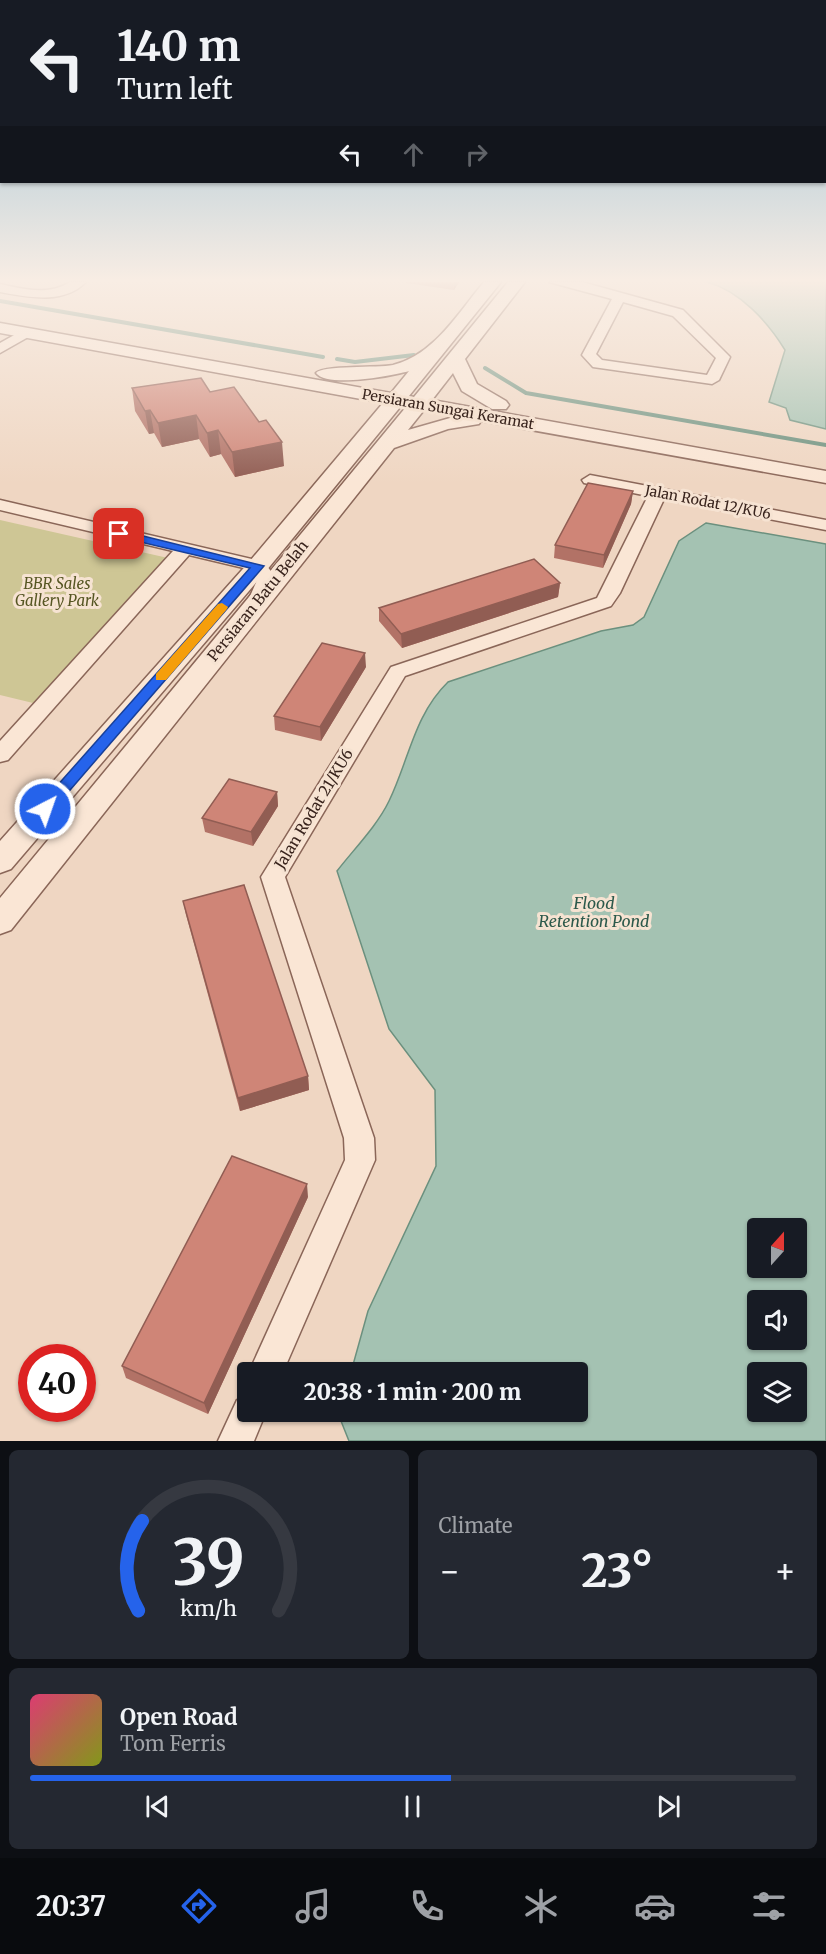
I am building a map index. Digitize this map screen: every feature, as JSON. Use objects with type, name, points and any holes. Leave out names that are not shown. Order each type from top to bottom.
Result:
[{"type":"street","name":"Persiaran Sungai Keramat","points":[[128,349],[313,378]]},
{"type":"street","name":"Persiaran Sungai Keramat","points":[[168,349],[497,411],[826,462]]},
{"type":"street","name":"Persiaran Batu Belah","points":[[412,396],[438,349]]},
{"type":"street","name":"Persiaran Batu Belah","points":[[0,921],[254,606],[375,442],[412,396],[456,359],[464,349]]},
{"type":"street","points":[[592,349],[589,355],[598,364],[712,380],[723,357],[715,349]]},
{"type":"street","points":[[313,378],[385,373],[413,366],[433,355]]},
{"type":"street","points":[[456,359],[469,387],[497,411]]},
{"type":"street","points":[[313,378],[356,406],[364,416],[375,442],[497,411]]},
{"type":"street","name":"Persiaran Sungai Keramat","points":[[497,411],[826,477]]},
{"type":"street","name":"Persiaran Batu Belah","points":[[0,861],[258,566],[375,442]]},
{"type":"street","name":"Jalan Rodat 12/KU6","points":[[590,480],[826,525]]},
{"type":"street","name":"Jalan Rodat 21/KU6","points":[[270,1362],[360,1160],[359,1138],[273,877],[398,672],[604,602],[611,593],[658,493]]},
{"type":"street","points":[[0,505],[258,566],[267,578],[254,606]]},
{"type":"street","points":[[0,755],[8,735],[185,549]]},
{"type":"street","points":[[236,1441],[245,1422]]},
{"type":"green space","name":"BBR Sales Gallery Park","points":[[0,520],[168,558],[33,703],[0,695]]},
{"type":"water","points":[[826,349],[826,429],[790,420],[786,408],[769,402],[785,350]]},
{"type":"water","name":"Flood Retention Pond","points":[[706,523],[826,544],[826,1441],[349,1441],[341,1422],[588,1422],[588,1362],[354,1362],[368,1311],[436,1166],[435,1090],[389,1029],[337,871],[384,810],[427,709],[448,682],[601,631],[633,625],[644,617],[679,541]]},
{"type":"building","points":[[201,378],[210,392],[234,387],[259,422],[266,420],[282,442],[232,452],[218,430],[207,433],[196,415],[158,423],[150,410],[145,411],[132,388]]},
{"type":"building","points":[[588,483],[633,491],[604,555],[555,545]]},
{"type":"building","points":[[534,559],[560,583],[401,634],[379,608]]},
{"type":"building","points":[[322,643],[365,653],[320,727],[274,716]]},
{"type":"building","points":[[229,779],[277,792],[251,832],[202,818]]},
{"type":"building","points":[[244,885],[308,1076],[238,1098],[183,901]]},
{"type":"building","points":[[232,1156],[307,1184],[204,1403],[122,1366]]},
{"type":"waterway","points":[[278,349],[323,357]]},
{"type":"waterway","points":[[337,359],[355,362],[414,355]]},
{"type":"waterway","points":[[485,368],[526,393],[826,445]]},
{"type":"slow traffic","points":[[161,677],[222,607]]},
{"type":"route","points":[[45,809],[258,566],[119,534]]}]
